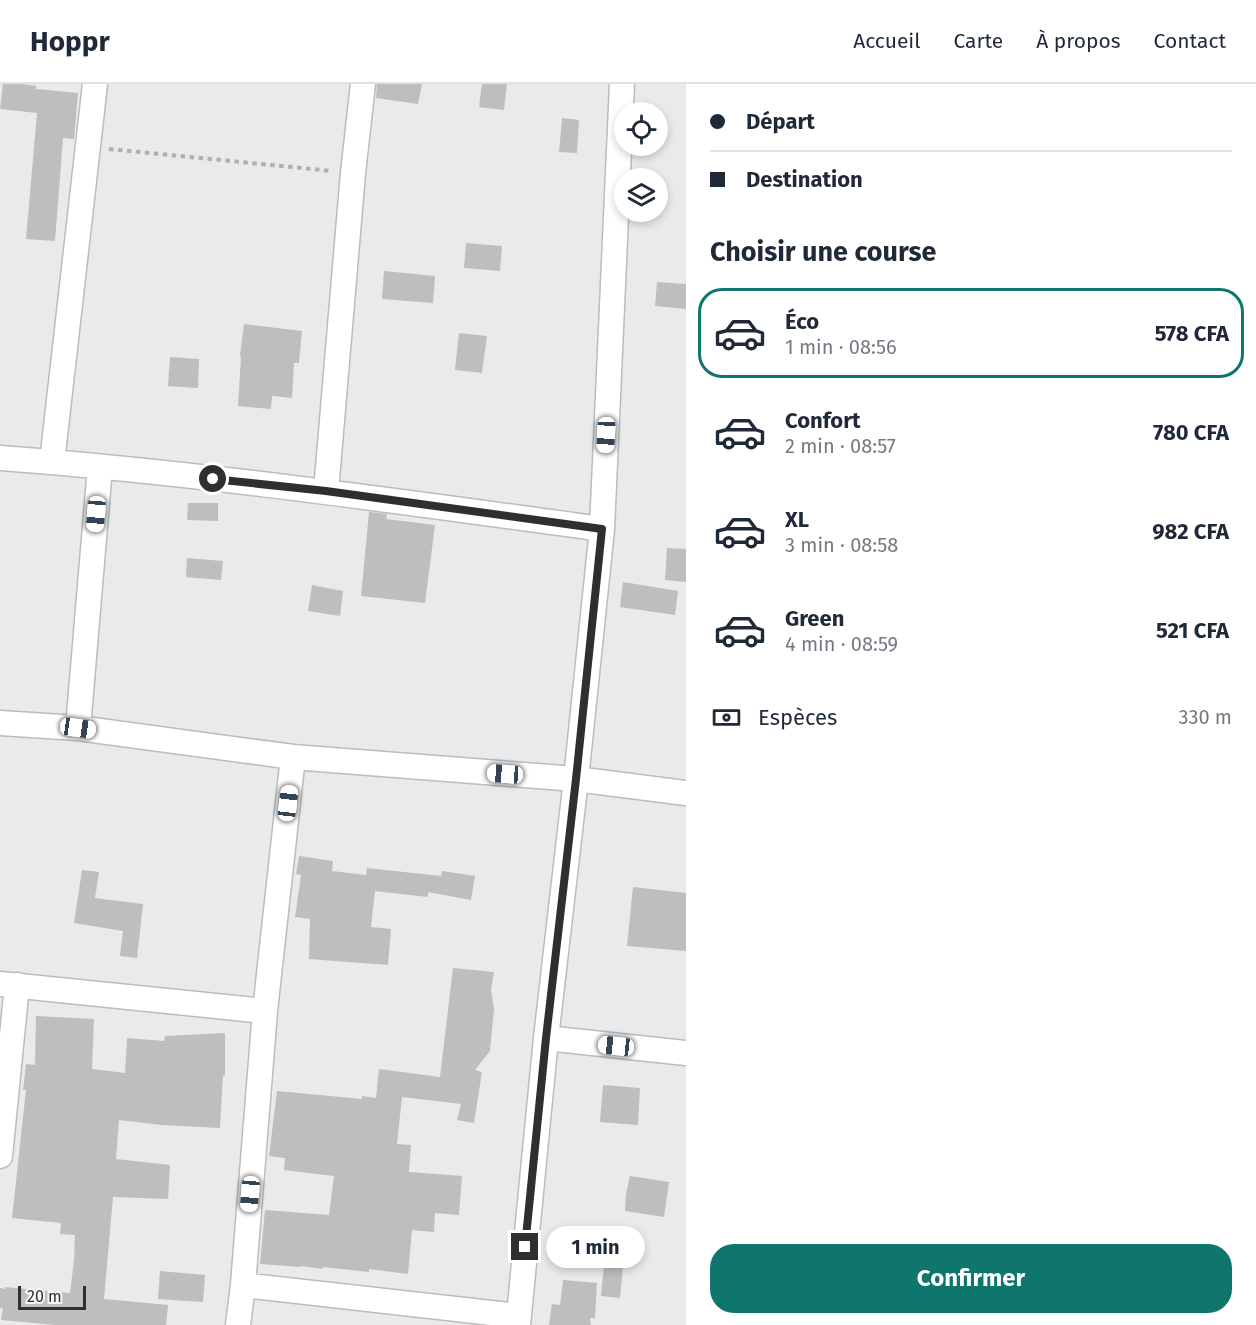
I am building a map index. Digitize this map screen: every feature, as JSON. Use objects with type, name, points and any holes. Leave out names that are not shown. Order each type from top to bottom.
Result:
[{"type":"street","points":[[52,462],[95,84]]},
{"type":"street","points":[[326,491],[353,173],[363,84]]},
{"type":"street","points":[[243,1285],[518,1321],[546,1038],[602,529],[622,84]]},
{"type":"street","points":[[0,458],[326,491],[602,529]]},
{"type":"street","points":[[78,728],[100,467]]},
{"type":"street","points":[[0,723],[78,728],[293,757],[576,779],[686,793]]},
{"type":"street","points":[[238,1325],[265,1011],[293,757]]},
{"type":"street","points":[[0,1156],[8,984],[265,1011]]},
{"type":"street","points":[[546,1038],[686,1053]]},
{"type":"path","points":[[88,147],[353,173]]},
{"type":"building","points":[[3,84],[22,84],[36,86],[36,89],[78,93],[74,139],[63,138],[55,241],[26,239],[37,113],[0,109]]},
{"type":"building","points":[[377,84],[422,84],[418,104],[376,98]]},
{"type":"building","points":[[482,84],[507,84],[504,110],[479,107]]},
{"type":"building","points":[[562,118],[579,120],[577,153],[559,152]]},
{"type":"building","points":[[466,243],[502,246],[500,271],[464,268]]},
{"type":"building","points":[[384,271],[435,276],[433,303],[382,299]]},
{"type":"building","points":[[657,282],[686,284],[686,309],[655,306]]},
{"type":"building","points":[[244,324],[302,331],[299,363],[294,363],[292,398],[272,396],[271,409],[238,406]]},
{"type":"building","points":[[459,333],[487,336],[482,373],[455,370]]},
{"type":"building","points":[[170,357],[199,359],[198,388],[168,386]]},
{"type":"building","points":[[188,503],[218,503],[218,521],[187,520]]},
{"type":"building","points":[[369,512],[387,514],[386,519],[435,525],[425,603],[361,596]]},
{"type":"building","points":[[667,548],[686,549],[686,582],[665,580]]},
{"type":"building","points":[[187,558],[223,561],[221,580],[186,577]]},
{"type":"building","points":[[623,582],[678,591],[675,615],[620,607]]},
{"type":"building","points":[[312,585],[343,591],[340,616],[308,611]]},
{"type":"building","points":[[299,856],[333,861],[332,871],[366,875],[367,868],[441,876],[442,871],[475,876],[471,900],[428,892],[428,897],[375,891],[371,927],[391,929],[388,965],[309,959],[310,919],[295,917],[301,875],[296,874]]},
{"type":"building","points":[[82,870],[99,872],[95,898],[143,904],[137,958],[120,956],[123,931],[74,923]]},
{"type":"building","points":[[633,887],[686,893],[686,951],[627,946]]},
{"type":"building","points":[[453,968],[494,972],[491,989],[494,1009],[490,1051],[475,1070],[482,1072],[474,1123],[457,1120],[461,1104],[402,1097],[397,1144],[411,1145],[409,1172],[462,1176],[459,1215],[435,1213],[434,1232],[412,1230],[408,1274],[369,1269],[369,1272],[260,1264],[265,1210],[329,1215],[334,1176],[284,1170],[285,1158],[269,1156],[277,1091],[362,1099],[362,1096],[376,1098],[379,1069],[440,1077]]},
{"type":"building","points":[[36,1016],[94,1019],[92,1069],[125,1073],[127,1038],[164,1041],[165,1036],[225,1033],[225,1076],[223,1076],[220,1128],[119,1120],[116,1159],[170,1165],[168,1199],[113,1197],[104,1299],[168,1305],[166,1325],[55,1325],[1,1320],[3,1308],[0,1308],[0,1288],[70,1293],[74,1260],[75,1235],[60,1234],[61,1223],[12,1218],[26,1090],[23,1090],[26,1064],[35,1065]]},
{"type":"building","points":[[603,1085],[640,1088],[638,1125],[600,1122]]},
{"type":"building","points":[[630,1176],[669,1182],[664,1217],[625,1211]]},
{"type":"building","points":[[606,1243],[625,1245],[620,1298],[601,1296]]},
{"type":"building","points":[[160,1271],[205,1275],[203,1302],[158,1299]]},
{"type":"building","points":[[563,1280],[597,1283],[595,1318],[590,1318],[591,1325],[549,1325],[552,1304],[560,1305]]},
{"type":"route","points":[[213,479],[326,491],[602,529],[525,1247]]}]
